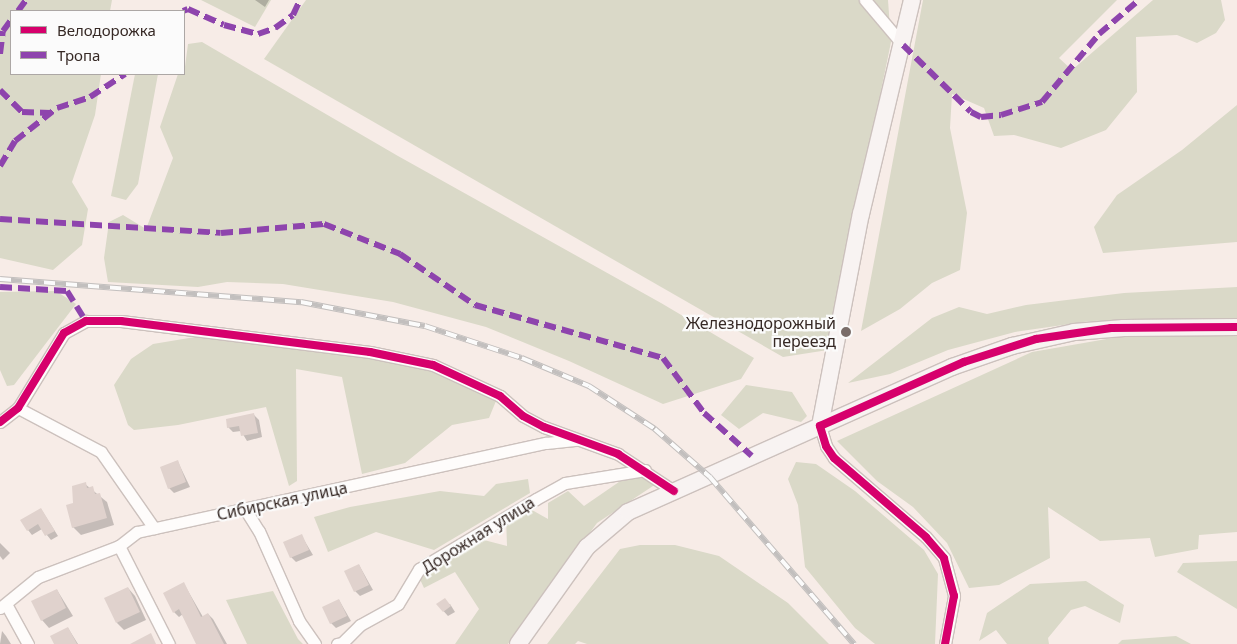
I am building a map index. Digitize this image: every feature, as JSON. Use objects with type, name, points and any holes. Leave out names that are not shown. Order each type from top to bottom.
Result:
[{"type":"main road","points":[[820,426],[861,214],[904,45],[912,0]]},
{"type":"main road","points":[[518,644],[569,570],[602,532],[628,512],[964,362],[1024,342],[1111,328],[1237,327]]},
{"type":"street","points":[[864,0],[904,45]]},
{"type":"street","points":[[0,422],[18,408],[64,333],[86,321],[122,321],[344,348],[433,365],[500,396],[522,416],[544,427],[583,439],[645,470],[674,491]]},
{"type":"street","points":[[18,408],[101,452],[154,528]]},
{"type":"street","points":[[820,426],[826,446],[834,458],[926,537],[944,558],[954,596],[945,644]]},
{"type":"street","name":"Сибирская улица","points":[[3,606],[38,578],[119,546],[137,532],[546,443],[583,439]]},
{"type":"street","name":"Дорожная улица","points":[[337,644],[342,643],[360,625],[398,604],[419,569],[564,483],[645,470]]},
{"type":"street","points":[[246,508],[259,531],[299,621],[315,644]]},
{"type":"street","points":[[119,546],[169,644]]},
{"type":"street","points":[[3,606],[28,644]]},
{"type":"green space","points":[[0,0],[112,0],[110,10],[10,10],[10,75],[101,75],[95,115],[72,182],[88,209],[82,245],[53,270],[0,258]]},
{"type":"green space","points":[[201,0],[271,0],[255,27]]},
{"type":"green space","points":[[306,0],[888,0],[891,42],[828,350],[783,357],[264,59]]},
{"type":"green space","points":[[923,0],[1117,0],[1059,58],[1072,70],[1153,0],[1221,0],[1225,20],[1216,33],[1197,43],[1177,35],[1136,37],[1137,92],[1106,130],[1061,148],[1014,135],[994,136],[984,108],[952,94],[950,128],[967,213],[960,270],[932,283],[900,309],[861,331]]},
{"type":"green space","points":[[202,42],[398,156],[661,303],[754,358],[741,379],[663,404],[569,361],[486,327],[393,302],[283,284],[227,282],[198,287],[108,282],[104,258],[109,222],[123,215],[146,229],[173,158],[160,127],[178,75],[185,75],[188,44]]},
{"type":"green space","points":[[135,75],[158,75],[138,184],[126,200],[111,196]]},
{"type":"green space","points":[[1237,105],[1237,242],[1103,253],[1094,227],[1117,195],[1182,150]]},
{"type":"green space","points":[[1237,287],[1237,319],[1091,321],[1015,332],[948,350],[890,374],[848,383],[932,318],[959,307],[987,314],[1026,305],[1124,293]]},
{"type":"green space","points":[[56,291],[76,304],[14,385],[7,386],[0,370],[0,292]]},
{"type":"green space","points":[[1237,335],[1237,532],[1199,535],[1198,549],[1155,557],[1150,538],[1100,541],[1048,507],[1050,558],[999,585],[969,588],[947,543],[913,507],[877,481],[837,441],[1032,352],[1118,337]]},
{"type":"green space","points":[[195,337],[386,359],[456,378],[496,401],[489,418],[452,425],[405,463],[362,474],[342,377],[296,369],[297,481],[289,486],[266,407],[178,425],[134,430],[128,425],[114,385],[131,359],[153,344]]},
{"type":"green space","points":[[746,385],[792,392],[807,416],[801,422],[763,413],[739,429],[721,415]]},
{"type":"green space","points":[[796,462],[816,464],[855,491],[924,550],[938,574],[935,644],[875,644],[855,628],[805,567],[798,505],[788,479]]},
{"type":"green space","points":[[632,473],[656,484],[597,523],[508,644],[455,644],[479,609],[455,572],[424,588],[418,575],[484,540],[507,546],[506,518],[532,510],[548,519],[548,503],[568,491],[584,506]]},
{"type":"green space","points":[[528,479],[530,493],[434,550],[376,532],[328,552],[314,517],[350,507],[440,491],[484,496],[496,484]]},
{"type":"green space","points":[[640,545],[675,545],[719,556],[788,603],[829,644],[587,644],[578,641],[575,644],[547,644],[620,549]]},
{"type":"green space","points":[[1237,561],[1237,609],[1177,572],[1183,563]]},
{"type":"green space","points":[[1086,581],[1124,605],[1120,623],[1085,606],[1071,610],[1048,638],[1049,644],[1007,644],[996,630],[979,641],[987,613],[1030,584]]},
{"type":"green space","points":[[273,591],[298,639],[303,644],[247,644],[226,600]]},
{"type":"green space","points":[[1176,636],[1191,644],[1118,644],[1122,640]]},
{"type":"building","points":[[254,413],[258,433],[241,436],[239,426],[227,428],[226,419]]},
{"type":"building","points":[[178,460],[186,482],[168,489],[160,467]]},
{"type":"building","points":[[86,482],[87,488],[93,486],[95,494],[100,493],[107,518],[72,528],[66,505],[73,503],[72,486]]},
{"type":"building","points":[[41,508],[55,531],[45,536],[38,524],[27,531],[20,520]]},
{"type":"building","points":[[302,534],[309,550],[290,558],[283,542]]},
{"type":"building","points":[[359,564],[369,585],[354,592],[344,571]]},
{"type":"building","points":[[184,582],[201,617],[208,613],[224,644],[196,644],[179,609],[173,613],[163,593]]},
{"type":"building","points":[[128,587],[140,612],[116,623],[104,598]]},
{"type":"building","points":[[57,589],[66,608],[41,621],[31,601]]},
{"type":"building","points":[[445,598],[451,606],[443,612],[436,604]]},
{"type":"building","points":[[339,599],[347,616],[330,624],[322,607]]},
{"type":"building","points":[[68,627],[77,644],[54,644],[50,636]]},
{"type":"building","points":[[151,633],[156,644],[130,644]]},
{"type":"railway","points":[[0,279],[301,302],[425,326],[522,358],[589,386],[655,429],[710,477],[854,644]]},
{"type":"marked path","points":[[19,10],[26,0]]},
{"type":"marked path","points":[[185,10],[188,9],[224,25],[258,34],[275,28],[293,15],[300,0]]},
{"type":"marked path","points":[[903,45],[971,112],[981,117],[1001,115],[1042,102],[1099,34],[1139,0]]},
{"type":"marked path","points":[[0,54],[3,31],[10,21]]},
{"type":"marked path","points":[[0,166],[15,141],[57,108],[90,97],[123,75]]},
{"type":"marked path","points":[[0,90],[22,112],[51,113]]},
{"type":"marked path","points":[[0,219],[221,233],[324,224],[400,254],[475,305],[663,358],[704,413],[752,456]]},
{"type":"marked path","points":[[0,287],[67,291],[86,321]]},
{"type":"cycle path","points":[[0,422],[18,408],[64,333],[86,321],[121,321],[370,352],[433,365],[500,396],[523,416],[544,427],[618,454],[674,491]]},
{"type":"cycle path","points":[[945,644],[954,596],[944,558],[926,537],[834,458],[826,446],[820,426],[964,362],[1036,339],[1111,328],[1237,327]]},
{"type":"place","name":"Железнодорожный переезд","points":[[846,332]]}]
